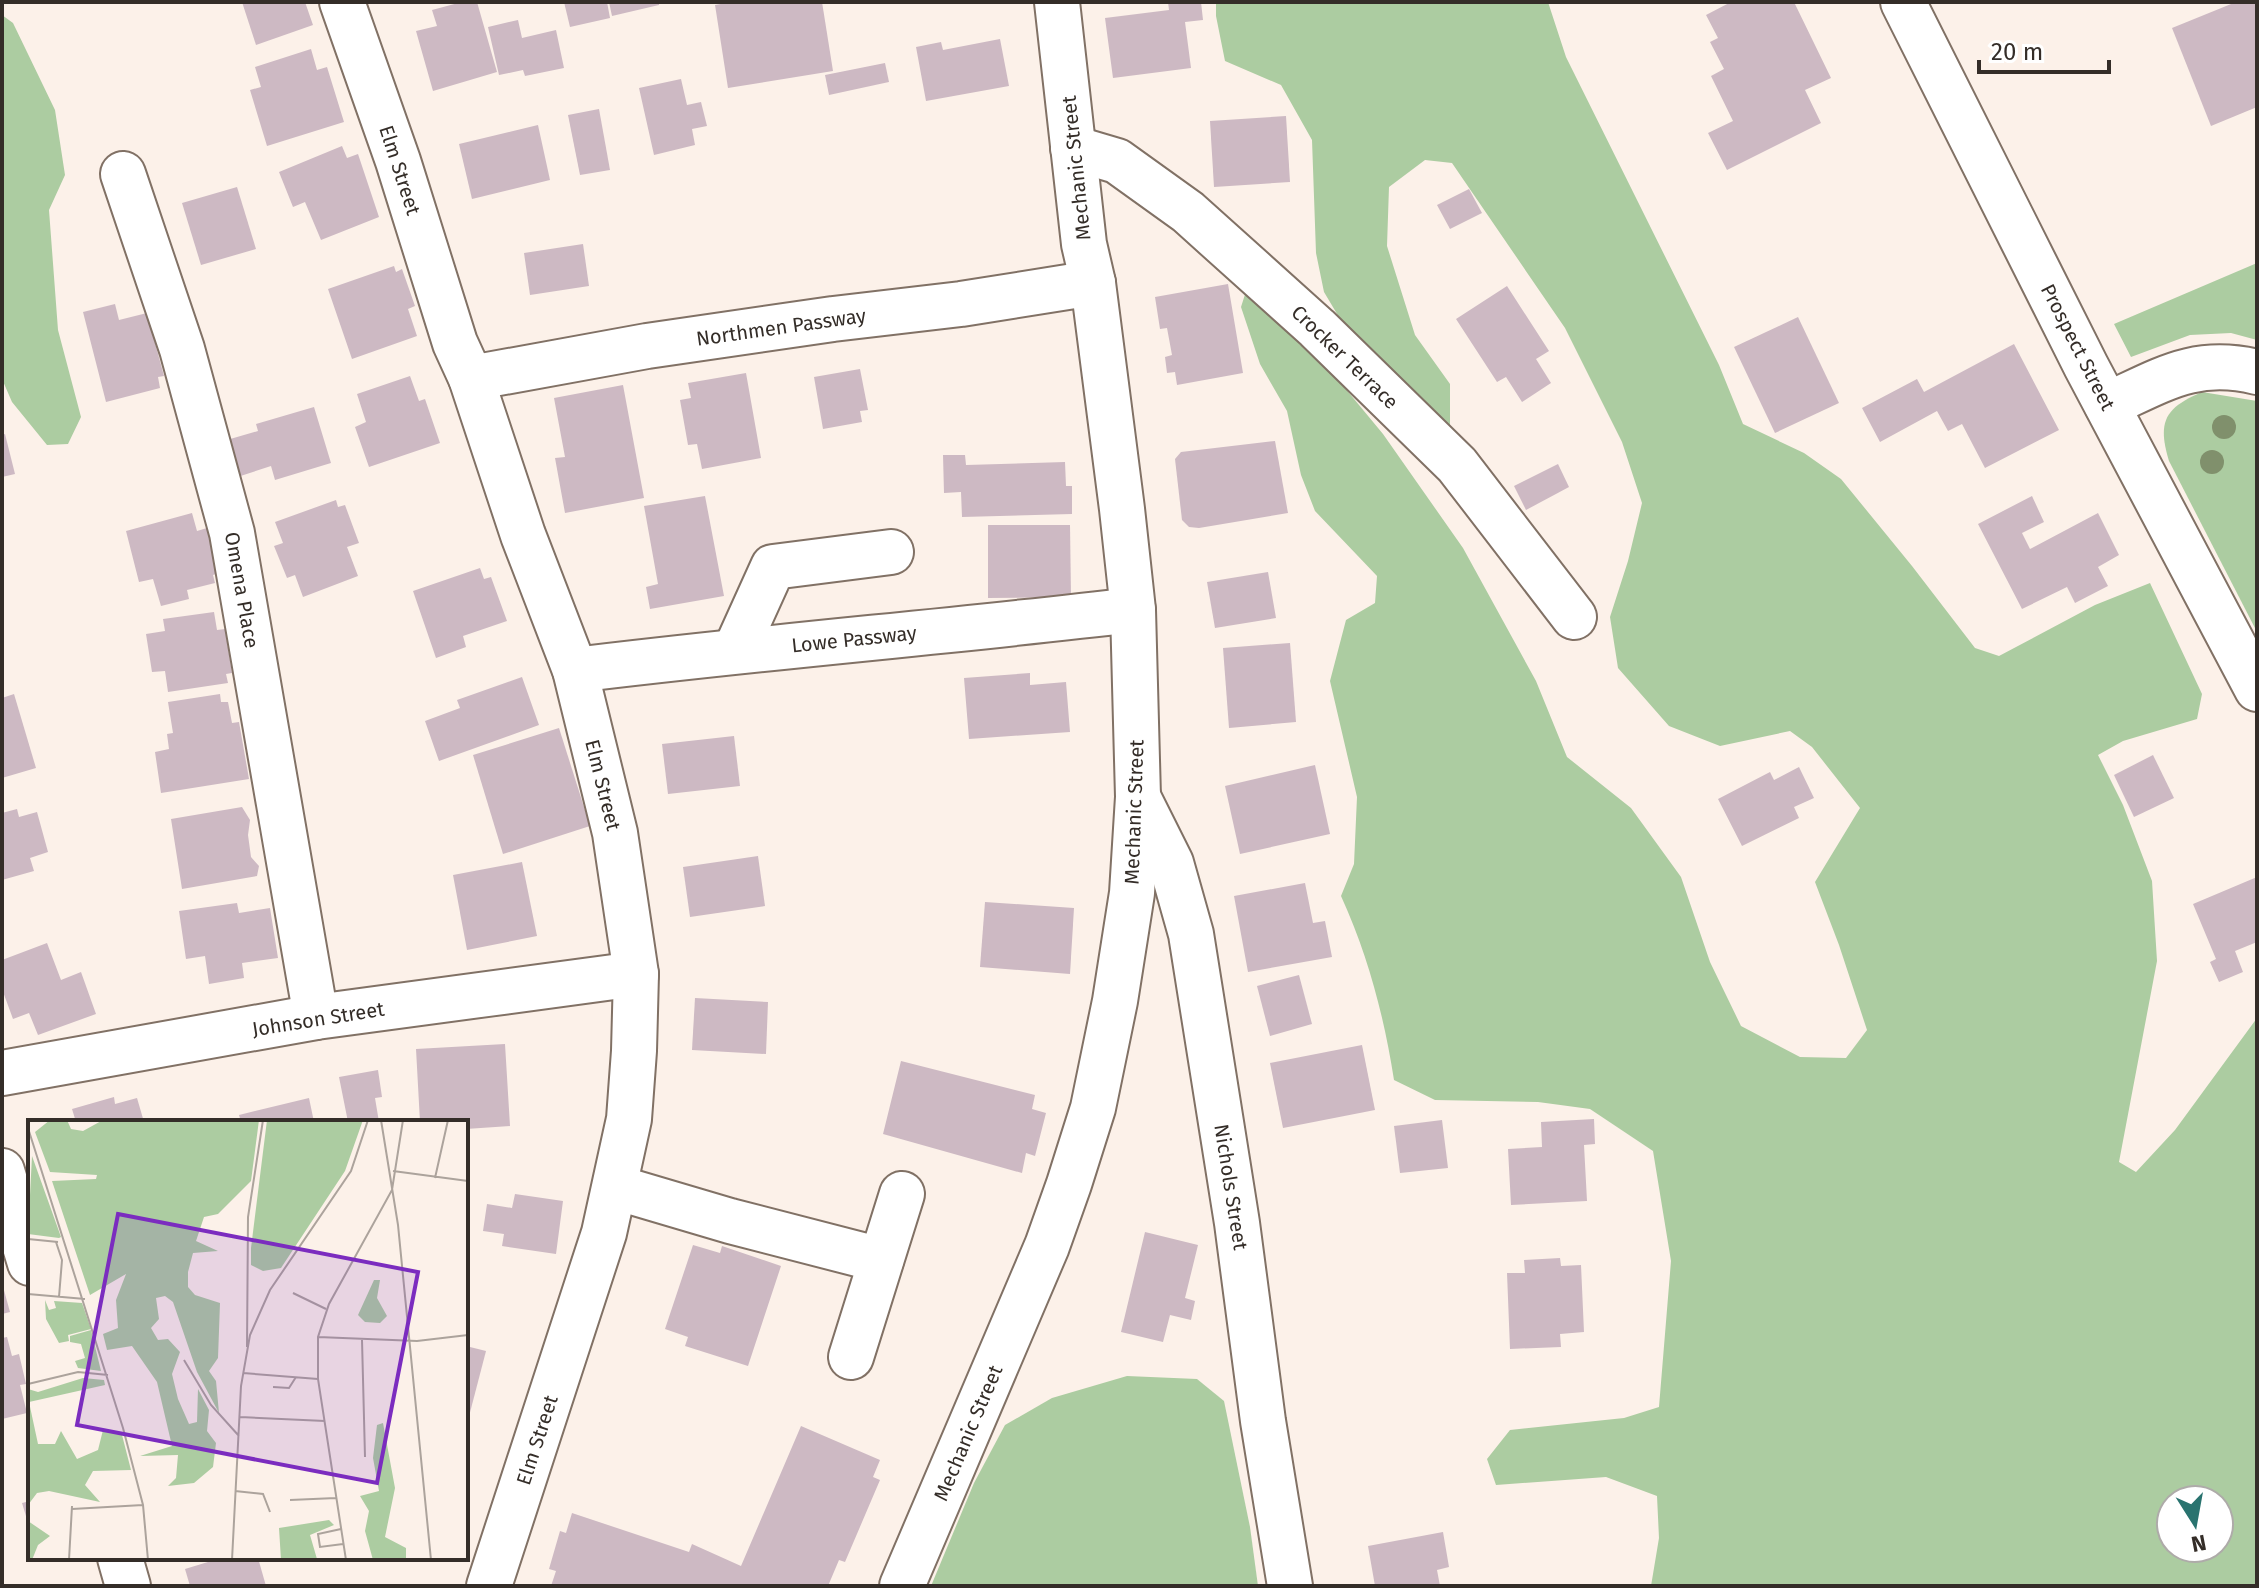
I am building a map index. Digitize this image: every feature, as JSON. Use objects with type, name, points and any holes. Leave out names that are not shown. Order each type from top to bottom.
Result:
[{"type":"street","name":"Elm Street","points":[[342,2],[398,161],[455,343],[471,378],[523,535],[575,670],[615,833],[636,974],[629,1119],[615,1187],[599,1248],[489,1586]]},
{"type":"street","name":"Mechanic Street","points":[[902,1586],[1047,1246],[1093,1108],[1115,1001],[1132,893],[1138,797],[1133,610],[1093,283],[1084,244],[1057,2]]},
{"type":"street","name":"Prospect Street","points":[[1903,2],[2107,405],[2257,689]]},
{"type":"street","name":"Crocker Terrace","points":[[1073,148],[1117,161],[1188,212],[1317,328],[1457,465],[1574,617]]},
{"type":"street","name":"Omena Place","points":[[123,174],[182,349],[232,533],[316,1017]]},
{"type":"street","name":"Northmen Passway","points":[[471,378],[647,346],[1093,283]]},
{"type":"street","points":[[2107,405],[2174,375],[2205,367],[2230,366],[2257,372]]},
{"type":"street","points":[[735,651],[773,567],[891,552]]},
{"type":"street","name":"Lowe Passway","points":[[575,670],[1133,610]]},
{"type":"street","name":"Nichols Street","points":[[1138,797],[1171,863],[1191,934],[1290,1586]]},
{"type":"street","name":"Johnson Street","points":[[2,1073],[316,1017],[636,974]]},
{"type":"street","points":[[2,1171],[28,1256]]},
{"type":"street","points":[[615,1187],[881,1260]]},
{"type":"street","points":[[851,1357],[902,1194]]},
{"type":"street","points":[[121,1560],[128,1586]]},
{"type":"green space","points":[[1216,2],[1548,2],[1566,57],[1719,365],[1743,424],[1804,453],[1841,479],[1975,648],[1999,656],[2095,605],[2150,583],[2202,694],[2197,719],[2123,741],[2098,755],[2123,805],[2152,881],[2157,961],[2119,1162],[2136,1172],[2175,1130],[2257,1018],[2257,1586],[1651,1586],[1659,1538],[1657,1496],[1606,1477],[1496,1485],[1487,1459],[1510,1430],[1624,1418],[1659,1407],[1671,1261],[1653,1151],[1590,1109],[1538,1102],[1435,1100],[1394,1080],[1374,986],[1341,896],[1354,864],[1357,797],[1330,681],[1346,620],[1375,603],[1377,576],[1315,511],[1301,475],[1287,411],[1260,364],[1241,307],[1248,285],[1282,312],[1383,434],[1463,548],[1536,681],[1567,757],[1631,808],[1681,877],[1710,962],[1741,1026],[1800,1057],[1846,1058],[1867,1030],[1815,882],[1860,808],[1812,747],[1790,731],[1720,746],[1669,726],[1618,668],[1610,617],[1642,503],[1622,442],[1565,328],[1452,163],[1425,160],[1389,187],[1387,246],[1415,335],[1450,384],[1450,427],[1437,431],[1365,361],[1324,292],[1316,253],[1312,140],[1281,85],[1225,61]]},
{"type":"green space","points":[[2,15],[13,23],[55,110],[65,175],[49,210],[58,330],[81,417],[68,444],[47,445],[12,402],[2,379]]},
{"type":"green space","points":[[2257,263],[2257,340],[2231,333],[2190,335],[2131,357],[2114,324]]},
{"type":"green space","points":[[2202,392],[2257,401],[2257,632],[2169,461],[2165,447],[2164,426],[2172,410]]},
{"type":"green space","points":[[1127,1376],[1197,1379],[1224,1401],[1250,1527],[1258,1586],[931,1586],[974,1483],[1005,1425],[1052,1398]]},
{"type":"building","points":[[242,2],[305,2],[313,25],[256,45]]},
{"type":"building","points":[[462,2],[477,2],[497,72],[433,91],[416,31],[437,26],[432,10]]},
{"type":"building","points":[[564,2],[607,2],[610,18],[570,27]]},
{"type":"building","points":[[609,2],[659,2],[659,5],[612,16]]},
{"type":"building","points":[[732,2],[822,2],[833,71],[728,88],[715,5]]},
{"type":"building","points":[[1168,2],[1201,2],[1203,20],[1185,22],[1191,68],[1113,78],[1105,18],[1169,10]]},
{"type":"building","points":[[1731,2],[1794,2],[1831,78],[1805,90],[1821,123],[1727,170],[1708,133],[1733,121],[1711,76],[1724,69],[1710,42],[1718,38],[1706,15]]},
{"type":"building","points":[[2236,2],[2257,2],[2257,107],[2211,126],[2172,28]]},
{"type":"building","points":[[518,20],[522,38],[556,30],[564,68],[525,76],[523,70],[499,75],[488,27]]},
{"type":"building","points":[[1000,39],[1009,86],[926,101],[916,47],[941,42],[943,50]]},
{"type":"building","points":[[311,49],[317,70],[327,67],[344,122],[267,146],[250,90],[261,87],[255,67]]},
{"type":"building","points":[[885,63],[889,82],[829,95],[825,75]]},
{"type":"building","points":[[681,79],[687,105],[701,102],[707,126],[692,129],[695,145],[654,155],[639,88]]},
{"type":"building","points":[[599,109],[610,170],[580,175],[568,115]]},
{"type":"building","points":[[1286,116],[1290,182],[1214,187],[1210,121]]},
{"type":"building","points":[[538,125],[550,180],[472,199],[459,144]]},
{"type":"building","points":[[342,146],[347,158],[358,154],[379,217],[321,240],[305,202],[293,207],[279,172]]},
{"type":"building","points":[[237,187],[256,249],[201,265],[182,203]]},
{"type":"building","points":[[1469,189],[1482,213],[1450,229],[1437,205]]},
{"type":"building","points":[[583,244],[589,286],[530,295],[524,253]]},
{"type":"building","points":[[394,266],[396,272],[402,269],[415,306],[408,309],[417,336],[352,359],[328,289]]},
{"type":"building","points":[[1228,284],[1243,373],[1177,385],[1175,372],[1167,373],[1165,357],[1172,355],[1167,328],[1160,329],[1155,297]]},
{"type":"building","points":[[1507,286],[1549,351],[1536,359],[1551,383],[1522,402],[1506,377],[1497,382],[1456,319]]},
{"type":"building","points":[[115,304],[119,320],[147,313],[164,376],[158,377],[160,388],[106,402],[83,312]]},
{"type":"building","points":[[1798,317],[1839,403],[1775,433],[1734,347]]},
{"type":"building","points":[[2014,344],[2059,430],[1985,468],[1962,424],[1948,431],[1937,411],[1880,442],[1862,408],[1917,379],[1924,392]]},
{"type":"building","points":[[860,369],[868,410],[860,411],[862,422],[823,429],[814,377]]},
{"type":"building","points":[[746,373],[761,458],[702,469],[697,444],[688,445],[680,400],[691,398],[688,383]]},
{"type":"building","points":[[410,376],[419,401],[425,399],[440,443],[369,467],[355,427],[366,422],[357,394]]},
{"type":"building","points":[[623,385],[644,498],[565,513],[555,458],[565,457],[554,398]]},
{"type":"building","points":[[314,407],[331,463],[275,480],[271,466],[225,481],[213,444],[258,431],[256,424]]},
{"type":"building","points":[[5,434],[15,474],[2,477],[2,435]]},
{"type":"building","points":[[1275,441],[1288,513],[1199,528],[1189,527],[1182,520],[1175,459],[1181,452]]},
{"type":"building","points":[[943,455],[965,455],[966,465],[1065,462],[1066,486],[1072,486],[1072,514],[962,517],[961,492],[944,493]]},
{"type":"building","points":[[1558,464],[1569,487],[1526,510],[1514,486]]},
{"type":"building","points":[[705,496],[724,596],[650,609],[646,587],[658,584],[644,506]]},
{"type":"building","points":[[2032,496],[2044,522],[2022,533],[2030,549],[2098,513],[2119,555],[2098,567],[2108,586],[2075,603],[2067,587],[2022,609],[1978,524]]},
{"type":"building","points":[[336,500],[338,507],[345,505],[359,543],[347,547],[358,576],[303,597],[295,575],[287,578],[274,546],[283,543],[275,522]]},
{"type":"building","points":[[192,513],[197,531],[207,528],[219,573],[213,575],[215,583],[187,590],[189,599],[161,606],[153,579],[139,582],[126,531]]},
{"type":"building","points":[[988,525],[1070,525],[1071,597],[988,598]]},
{"type":"building","points":[[480,568],[484,579],[491,577],[507,621],[463,636],[466,647],[436,658],[413,591]]},
{"type":"building","points":[[1268,572],[1276,618],[1215,628],[1207,582]]},
{"type":"building","points":[[214,612],[217,630],[225,629],[232,673],[226,674],[228,683],[168,692],[165,671],[152,672],[146,634],[165,631],[163,619]]},
{"type":"building","points":[[1290,643],[1296,722],[1229,728],[1223,648]]},
{"type":"building","points":[[1030,673],[1030,685],[1066,682],[1070,732],[969,739],[964,678]]},
{"type":"building","points":[[522,677],[539,725],[439,761],[425,721],[460,708],[457,700]]},
{"type":"building","points":[[14,694],[36,768],[2,778],[2,698]]},
{"type":"building","points":[[220,694],[221,702],[228,702],[232,723],[239,722],[249,779],[161,793],[155,752],[169,749],[167,734],[173,733],[168,702]]},
{"type":"building","points":[[559,728],[590,826],[503,854],[473,755]]},
{"type":"building","points":[[734,736],[740,786],[668,794],[662,744]]},
{"type":"building","points":[[2153,755],[2174,798],[2134,817],[2114,775]]},
{"type":"building","points":[[1315,765],[1330,834],[1240,854],[1225,786]]},
{"type":"building","points":[[1799,767],[1814,798],[1794,807],[1799,818],[1742,846],[1718,799],[1770,772],[1774,780]]},
{"type":"building","points":[[242,807],[250,820],[248,835],[251,857],[259,866],[257,876],[182,889],[171,819]]},
{"type":"building","points":[[17,809],[19,817],[37,812],[48,852],[30,858],[34,871],[2,880],[2,813]]},
{"type":"building","points":[[758,856],[765,906],[690,917],[683,867]]},
{"type":"building","points":[[522,862],[537,936],[467,950],[453,875]]},
{"type":"building","points":[[2257,877],[2257,942],[2235,951],[2243,972],[2219,982],[2210,962],[2216,959],[2193,904]]},
{"type":"building","points":[[1305,883],[1313,923],[1325,921],[1332,957],[1248,972],[1234,896]]},
{"type":"building","points":[[985,902],[1074,908],[1070,974],[980,967]]},
{"type":"building","points":[[237,903],[239,913],[270,908],[278,958],[242,963],[244,978],[209,984],[205,956],[186,959],[179,911]]},
{"type":"building","points":[[47,943],[61,980],[81,972],[96,1014],[38,1035],[29,1013],[13,1019],[2,989],[2,960]]},
{"type":"building","points":[[1299,975],[1312,1024],[1270,1036],[1257,986]]},
{"type":"building","points":[[695,998],[768,1002],[766,1054],[692,1050]]},
{"type":"building","points":[[505,1044],[510,1126],[468,1129],[468,1120],[420,1120],[416,1049]]},
{"type":"building","points":[[1362,1045],[1375,1110],[1283,1128],[1270,1063]]},
{"type":"building","points":[[901,1061],[1035,1095],[1032,1109],[1046,1113],[1035,1156],[1026,1153],[1022,1173],[883,1134]]},
{"type":"building","points":[[378,1070],[382,1097],[375,1098],[379,1120],[348,1120],[339,1077]]},
{"type":"building","points":[[114,1097],[115,1104],[137,1098],[143,1120],[75,1120],[72,1109]]},
{"type":"building","points":[[309,1098],[314,1120],[240,1120],[239,1115]]},
{"type":"building","points":[[1594,1119],[1595,1144],[1584,1145],[1587,1201],[1511,1205],[1508,1149],[1542,1147],[1541,1122]]},
{"type":"building","points":[[1442,1120],[1448,1168],[1400,1173],[1394,1126]]},
{"type":"building","points":[[515,1194],[563,1201],[556,1254],[502,1246],[504,1234],[483,1231],[487,1204],[512,1208]]},
{"type":"building","points":[[1145,1232],[1198,1245],[1185,1298],[1195,1301],[1191,1320],[1170,1315],[1163,1342],[1121,1332]]},
{"type":"building","points":[[693,1245],[720,1253],[722,1246],[781,1266],[748,1366],[685,1346],[688,1337],[665,1329]]},
{"type":"building","points":[[1560,1258],[1561,1266],[1581,1265],[1584,1332],[1560,1334],[1561,1347],[1510,1349],[1507,1273],[1525,1273],[1524,1260]]},
{"type":"building","points":[[2,1283],[10,1312],[2,1314]]},
{"type":"building","points":[[7,1337],[12,1356],[19,1354],[26,1384],[20,1385],[27,1413],[2,1419],[2,1338]]},
{"type":"building","points":[[468,1346],[486,1351],[468,1420]]},
{"type":"building","points":[[801,1426],[880,1460],[873,1477],[880,1480],[845,1562],[839,1560],[828,1586],[551,1586],[556,1571],[549,1569],[560,1531],[566,1533],[572,1513],[689,1552],[692,1544],[741,1566]]},
{"type":"building","points":[[28,1502],[28,1523],[22,1503]]},
{"type":"building","points":[[1443,1532],[1449,1567],[1437,1570],[1440,1586],[1375,1586],[1368,1546]]},
{"type":"building","points":[[214,1560],[259,1560],[266,1586],[190,1586],[185,1569]]}]
